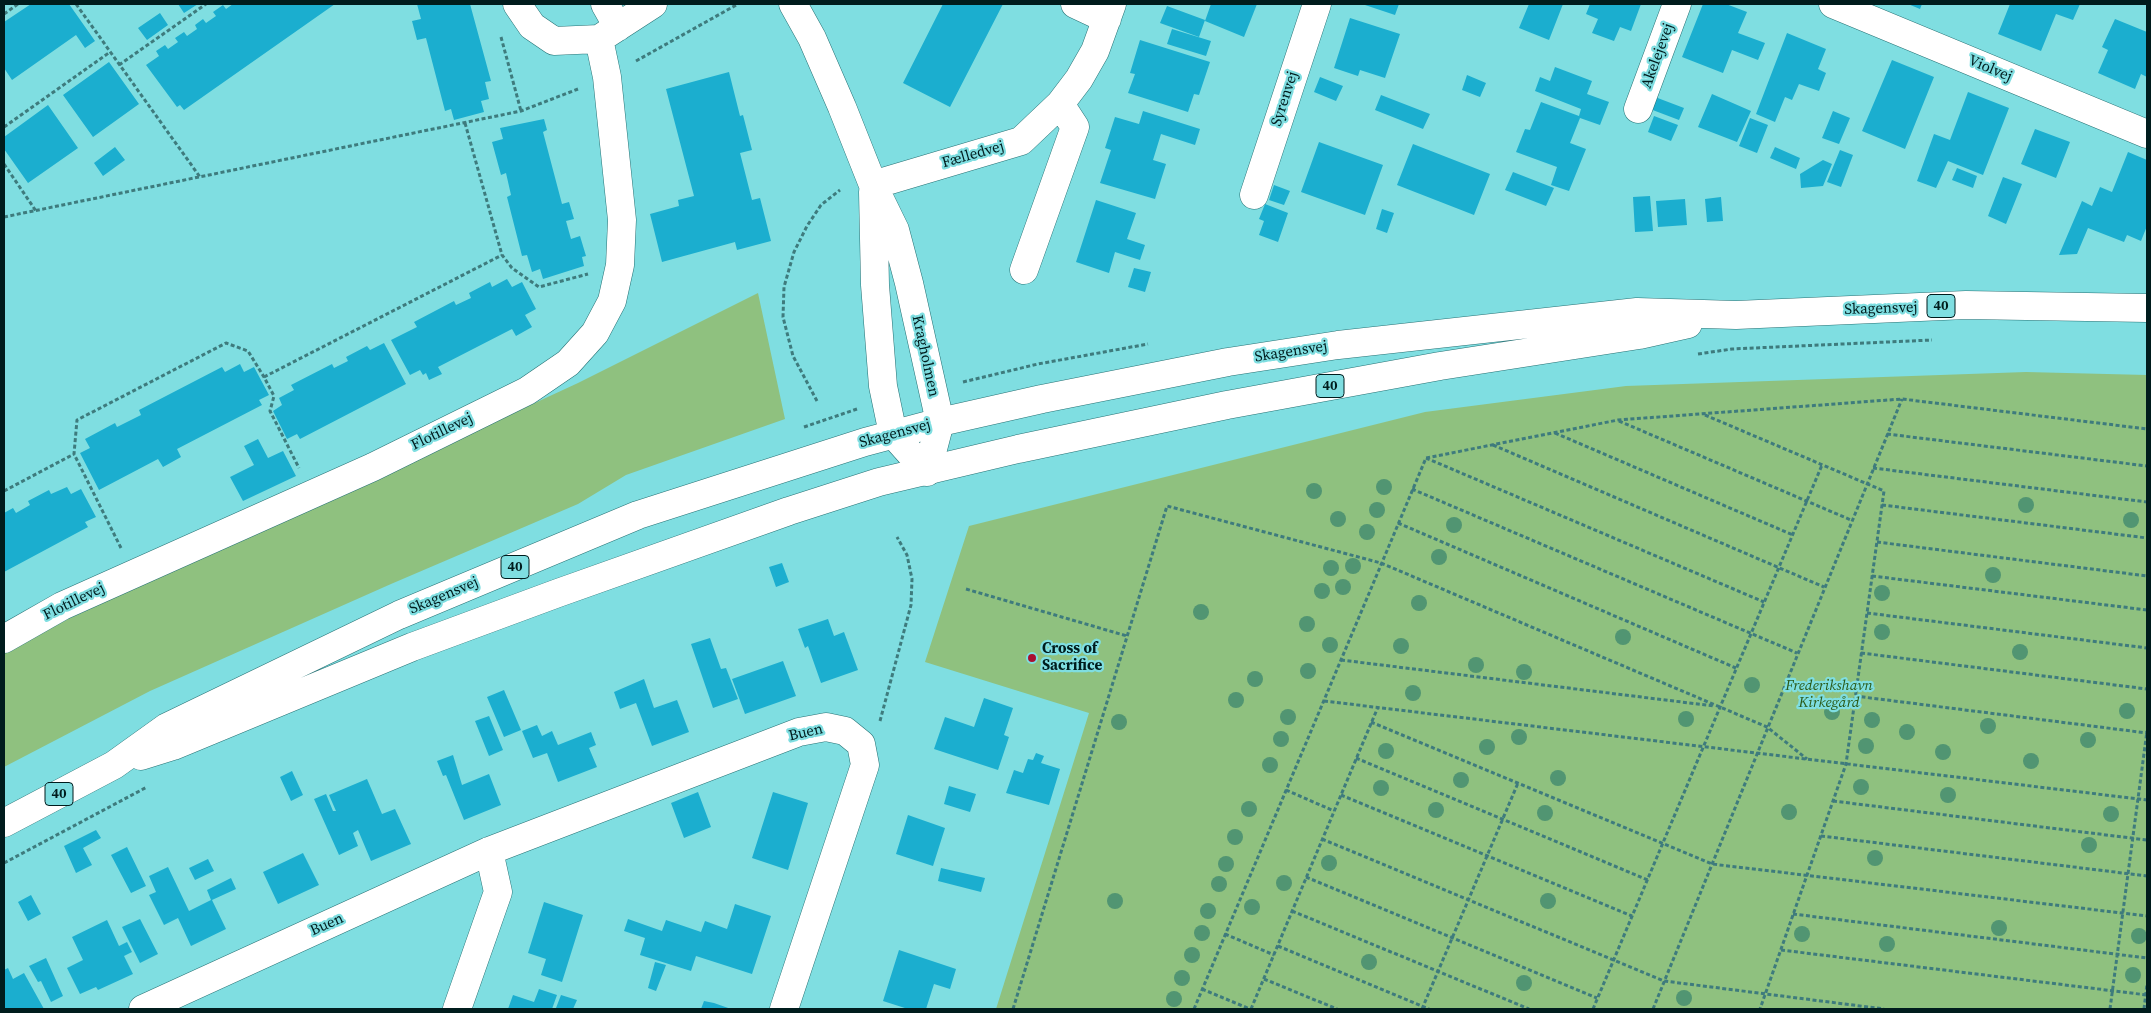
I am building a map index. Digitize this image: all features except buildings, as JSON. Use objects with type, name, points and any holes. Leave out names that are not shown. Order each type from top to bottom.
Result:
[{"type":"street","points":[[517,4],[532,26],[554,40],[607,23],[653,4]]},
{"type":"street","name":"Kragholmen","points":[[793,4],[824,64],[873,185],[895,230],[909,283],[940,422],[927,472]]},
{"type":"street","name":"Fælledvej","points":[[873,185],[1021,141],[1060,104],[1079,79],[1095,51],[1109,11],[1075,4]]},
{"type":"street","name":"Syrenvej","points":[[1254,195],[1316,4]]},
{"type":"street","name":"Akelejevej","points":[[1638,109],[1677,4]]},
{"type":"street","name":"Violvej","points":[[1833,4],[2147,134]]},
{"type":"street","name":"Flotillevej","points":[[4,639],[62,606],[381,462],[526,391],[568,364],[595,333],[612,300],[620,265],[622,220],[607,78],[607,23]]},
{"type":"street","points":[[1024,270],[1075,127],[1060,104]]},
{"type":"street","name":"Kragholmen","points":[[873,185],[875,285],[882,386],[893,434],[927,472]]},
{"type":"street","name":"Skagensvej","points":[[4,823],[114,765],[167,727],[399,615],[638,515],[865,442],[940,422],[1042,399],[1219,364],[1338,344],[1637,312],[1736,315],[1966,305],[2147,308]]},
{"type":"street","name":"Skagensvej","points":[[114,765],[173,746],[412,647],[558,593],[879,482],[1018,449],[1227,405],[1440,366],[1639,335],[1736,315]]},
{"type":"street","name":"Buen","points":[[155,1004],[489,851],[799,732],[826,727],[845,731],[861,744]]},
{"type":"street","points":[[784,1009],[865,765],[861,744]]},
{"type":"street","points":[[456,1009],[498,892],[489,851]]},
{"type":"street","name":"Buen","points":[[155,1004],[192,1009]]},
{"type":"path","points":[[4,14],[18,4]]},
{"type":"path","points":[[76,4],[200,177]]},
{"type":"path","points":[[119,65],[206,4]]},
{"type":"path","points":[[4,217],[521,111],[607,78],[738,4]]},
{"type":"path","points":[[499,31],[521,111]]},
{"type":"path","points":[[4,127],[110,52]]},
{"type":"path","points":[[465,123],[502,256],[512,268],[539,287],[620,265]]},
{"type":"path","points":[[4,164],[36,211]]},
{"type":"path","points":[[837,181],[842,199]]},
{"type":"path","points":[[817,401],[793,356],[783,317],[784,287],[794,252],[807,226],[821,204],[840,190]]},
{"type":"path","points":[[264,377],[502,256]]},
{"type":"path","points":[[1694,355],[1732,350],[1935,340]]},
{"type":"path","points":[[134,573],[74,454],[77,420],[226,343],[248,351],[264,377],[274,396],[270,411],[313,493]]},
{"type":"path","points":[[1653,1009],[1766,727],[1902,399]]},
{"type":"path","points":[[1426,458],[1618,420],[1902,399],[2147,429]]},
{"type":"path","points":[[859,401],[857,409],[865,442]]},
{"type":"path","points":[[1705,415],[1884,491],[1846,764],[1760,1009]]},
{"type":"path","points":[[1618,420],[1851,520]]},
{"type":"path","points":[[1554,433],[1793,535]]},
{"type":"path","points":[[1887,434],[2147,466]]},
{"type":"path","points":[[1492,445],[1824,587]]},
{"type":"path","points":[[4,491],[74,454]]},
{"type":"path","points":[[1194,1009],[1426,458]]},
{"type":"path","points":[[1426,458],[1764,602]]},
{"type":"path","points":[[1593,1009],[1822,465]]},
{"type":"path","points":[[1873,468],[2147,502]]},
{"type":"path","points":[[1412,489],[1797,654]]},
{"type":"path","points":[[1882,505],[2147,538]]},
{"type":"path","points":[[1013,1009],[1167,506],[1381,563],[1766,727],[1807,759]]},
{"type":"path","points":[[1398,523],[1736,668]]},
{"type":"path","points":[[861,744],[880,722],[912,605],[912,579],[907,555],[897,537]]},
{"type":"path","points":[[1877,542],[2147,576]]},
{"type":"path","points":[[1872,576],[2147,610]]},
{"type":"path","points":[[966,589],[1127,636]]},
{"type":"path","points":[[1867,613],[2147,648]]},
{"type":"path","points":[[1862,653],[2147,689]]},
{"type":"path","points":[[1340,660],[1719,707]]},
{"type":"path","points":[[1855,696],[2147,732],[2110,1009]]},
{"type":"path","points":[[1324,701],[2147,800]]},
{"type":"path","points":[[1202,989],[1251,1009],[1378,707]]},
{"type":"path","points":[[1371,722],[1712,864],[2147,916]]},
{"type":"path","points":[[1356,758],[1648,880]]},
{"type":"path","points":[[1423,1008],[1518,783]]},
{"type":"path","points":[[4,864],[149,786]]},
{"type":"path","points":[[1286,790],[1334,811]]},
{"type":"path","points":[[1340,795],[1632,916]]},
{"type":"path","points":[[1833,801],[2147,840]]},
{"type":"path","points":[[1821,836],[2147,876]]},
{"type":"path","points":[[1322,839],[1664,981],[1884,1009]]},
{"type":"path","points":[[1306,877],[1597,998]]},
{"type":"path","points":[[1292,911],[1529,1009]]},
{"type":"path","points":[[1793,914],[2147,958]]},
{"type":"path","points":[[1225,934],[1274,955]]},
{"type":"path","points":[[1278,946],[1429,1009]]},
{"type":"path","points":[[1781,950],[2146,995]]},
{"type":"path","points":[[1264,979],[1337,1009]]},
{"type":"path","points":[[2144,1009],[2147,984]]},
{"type":"green space","points":[[758,293],[785,419],[626,475],[578,504],[391,584],[150,691],[4,767],[4,654],[68,619],[578,383]]},
{"type":"green space","name":"Frederikshavn Kirkegård","points":[[2026,372],[2147,375],[2147,1009],[996,1009],[1089,713],[925,662],[969,526],[1425,412],[1626,386]]},
{"type":"place","name":"Cross of Sacrifice","points":[[1032,658]]}]
